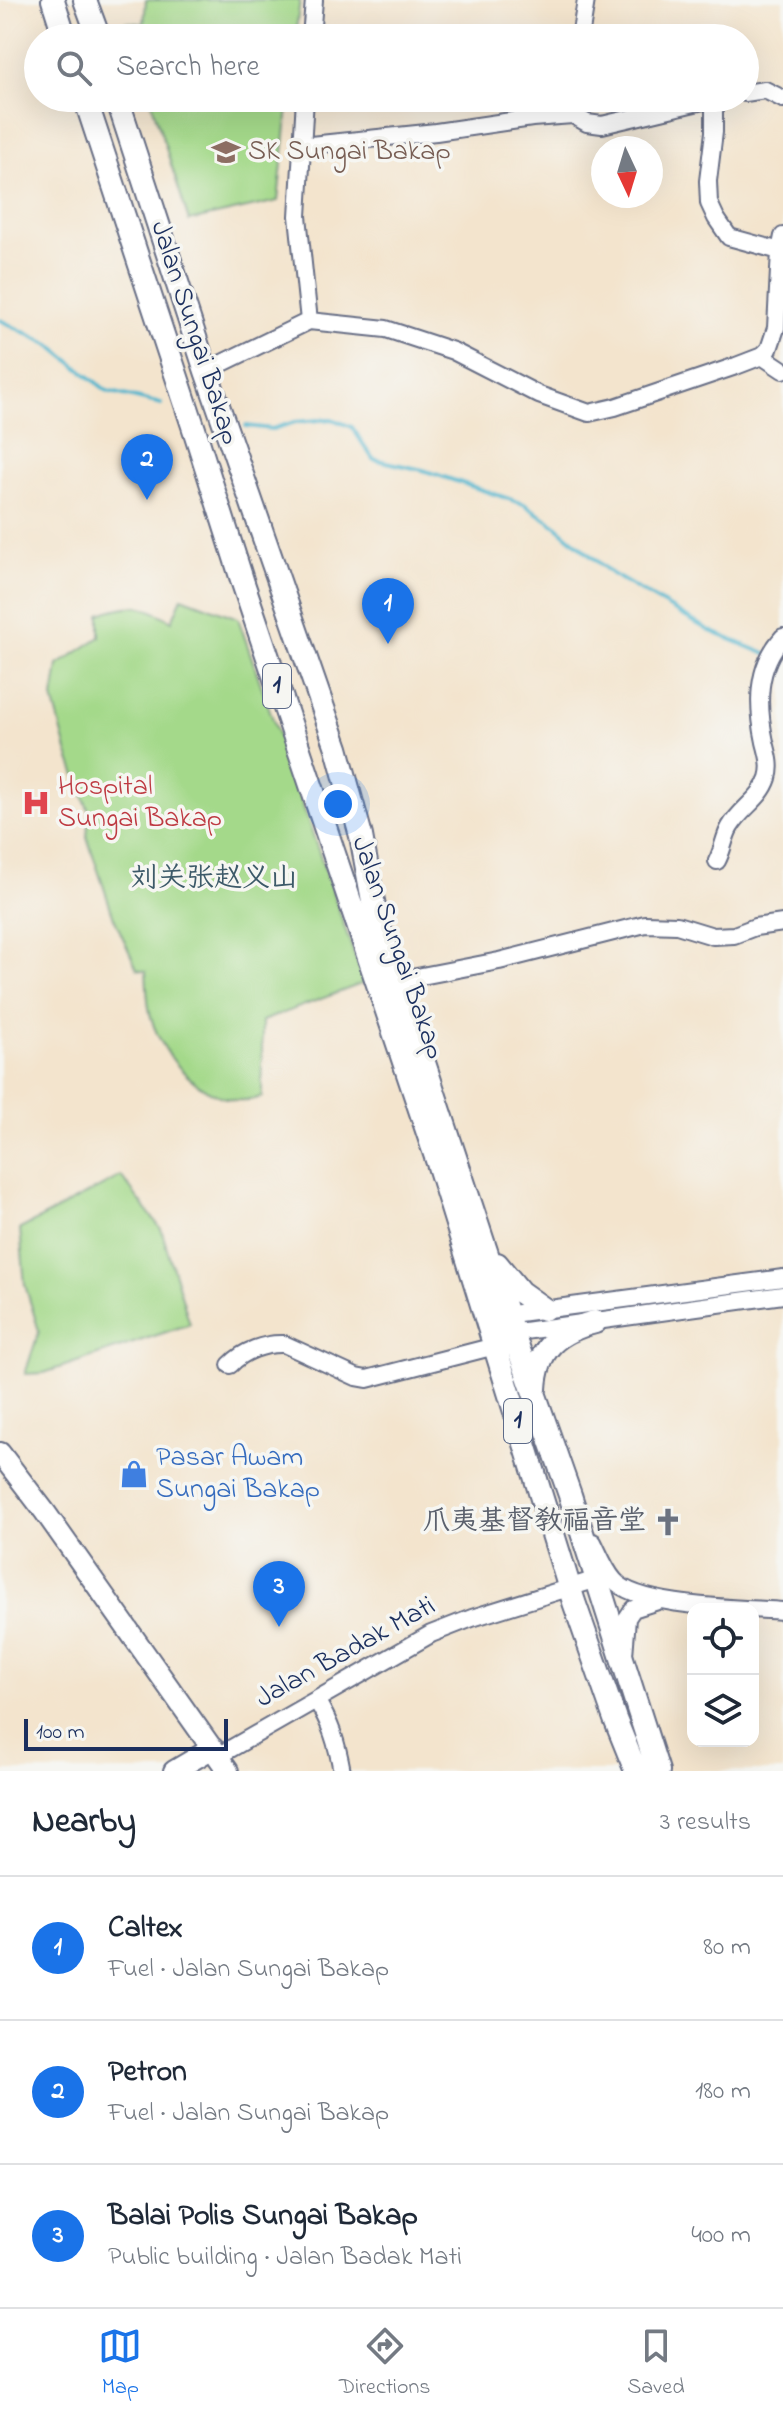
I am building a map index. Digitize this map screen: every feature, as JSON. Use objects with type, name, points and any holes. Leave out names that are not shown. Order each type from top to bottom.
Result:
[{"type":"highway","points":[[53,0],[61,24]]},
{"type":"highway","points":[[85,0],[94,24]]},
{"type":"highway","name":"Jalan Sungai Bakap","points":[[90,112],[248,598],[438,1163],[499,1329],[570,1587],[632,1761]]},
{"type":"highway","name":"Jalan Sungai Bakap","points":[[122,112],[206,371],[337,748],[361,836],[376,917],[486,1246],[499,1329],[535,1394],[624,1659],[658,1771]]},
{"type":"highway","points":[[486,1246],[520,1292],[544,1309]]},
{"type":"highway","points":[[535,1394],[540,1359],[550,1344],[563,1333],[595,1322]]},
{"type":"main road","points":[[0,1453],[220,1759]]},
{"type":"main road","name":"Jalan Badak Mati","points":[[174,1771],[220,1759]]},
{"type":"street","points":[[312,24],[314,0]]},
{"type":"street","points":[[582,24],[586,0]]},
{"type":"street","points":[[759,91],[765,90],[783,99]]},
{"type":"street","points":[[304,112],[298,216],[309,321]]},
{"type":"street","points":[[301,146],[436,132],[553,112]]},
{"type":"street","points":[[579,112],[587,123],[602,125],[656,112]]},
{"type":"street","points":[[206,371],[309,321],[386,329],[453,351],[539,395],[589,413],[615,407],[762,356],[769,349],[776,328],[781,244],[729,237],[709,203],[715,112]]},
{"type":"street","points":[[762,356],[783,370]]},
{"type":"street","points":[[717,861],[730,827],[761,792],[776,759],[761,718],[763,668],[781,639]]},
{"type":"street","points":[[396,981],[499,961],[645,924],[677,925],[713,936],[734,935],[755,927],[783,923]]},
{"type":"street","points":[[230,1365],[240,1354],[275,1343],[367,1379],[544,1309],[783,1278]]},
{"type":"street","points":[[499,1329],[595,1322],[783,1295]]},
{"type":"street","points":[[570,1495],[615,1582],[629,1591],[658,1601],[783,1611]]},
{"type":"street","name":"Jalan Badak Mati","points":[[220,1759],[431,1634],[597,1579]]},
{"type":"street","points":[[624,1659],[627,1618],[633,1609],[658,1601]]},
{"type":"street","points":[[316,1700],[334,1733],[342,1771]]},
{"type":"green space","points":[[146,0],[300,0],[297,24],[144,24]]},
{"type":"green space","name":"SK Sungai Bakap","points":[[154,112],[288,112],[278,201],[189,221]]},
{"type":"green space","name":"刘关张赵义山","points":[[182,597],[238,618],[364,983],[262,1021],[262,1097],[243,1100],[224,1097],[189,1077],[163,1045],[154,1026],[148,1003],[146,971],[137,969],[114,918],[87,837],[89,812],[67,751],[53,698],[58,665],[100,637],[100,614],[129,606],[145,608],[172,621]]},
{"type":"green space","points":[[121,1176],[161,1229],[190,1324],[44,1373],[25,1374],[39,1331],[25,1285],[20,1229]]},
{"type":"waterway","points":[[0,320],[50,345],[107,391],[161,404]]},
{"type":"waterway","points":[[246,426],[272,429],[295,422],[332,419],[352,427],[373,459],[423,470],[524,504],[555,525],[612,574],[710,631],[766,654]]},
{"type":"place","name":"SK Sungai Bakap","points":[[226,152]]},
{"type":"place","name":"Petron","points":[[147,500]]},
{"type":"place","name":"Caltex","points":[[388,644]]},
{"type":"place","name":"Hospital Sungai Bakap","points":[[36,803]]},
{"type":"place","name":"Pasar Awam Sungai Bakap","points":[[134,1474]]},
{"type":"place","name":"爪夷基督教福音堂","points":[[668,1522]]},
{"type":"place","name":"Balai Polis Sungai Bakap","points":[[279,1627]]}]
